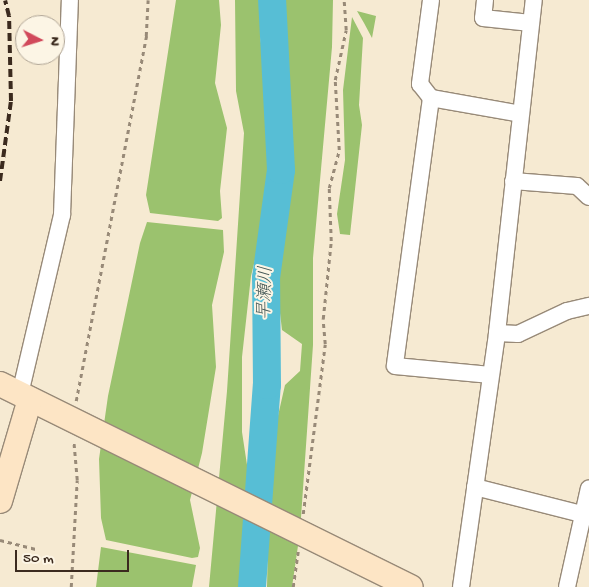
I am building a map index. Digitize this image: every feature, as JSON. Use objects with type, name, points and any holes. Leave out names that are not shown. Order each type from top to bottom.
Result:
[{"type":"street","points":[[0,501],[17,392],[62,215],[70,0]]},
{"type":"street","points":[[431,0],[420,84],[431,98],[521,114]]},
{"type":"street","points":[[485,0],[483,18],[532,23]]},
{"type":"street","points":[[461,587],[491,375],[534,0]]},
{"type":"street","points":[[431,98],[395,366],[491,375]]},
{"type":"street","points":[[513,181],[577,186],[589,197]]},
{"type":"street","points":[[496,333],[518,334],[567,311],[589,306]]},
{"type":"street","points":[[17,392],[77,427],[300,532],[411,587]]},
{"type":"street","points":[[475,486],[586,514]]},
{"type":"street","points":[[567,587],[586,514],[589,488]]},
{"type":"path","points":[[71,587],[77,480],[77,427],[144,46],[148,0]]},
{"type":"path","points":[[293,587],[325,344],[322,319],[331,241],[329,188],[339,150],[335,80],[346,30],[344,0]]},
{"type":"path","points":[[0,540],[37,549]]},
{"type":"green space","points":[[176,0],[219,0],[221,25],[215,83],[227,128],[220,191],[222,218],[218,221],[150,213],[146,195]]},
{"type":"green space","points":[[235,0],[261,0],[260,36],[274,138],[267,211],[251,276],[242,357],[242,432],[249,478],[241,587],[209,587],[227,391],[244,133],[236,91]]},
{"type":"green space","points":[[286,0],[333,0],[332,47],[313,258],[313,345],[300,532],[292,587],[267,587],[270,451],[285,385],[300,371],[302,344],[282,330],[276,279],[288,178],[290,116],[283,40]]},
{"type":"green space","points":[[357,11],[376,16],[372,38],[364,23]]},
{"type":"green space","points":[[352,17],[363,38],[359,105],[362,125],[350,235],[340,234],[337,214],[345,160],[343,90]]},
{"type":"green space","points":[[147,222],[223,230],[224,252],[212,305],[216,367],[202,453],[190,500],[200,548],[198,557],[192,558],[106,540],[101,518],[99,459],[108,396],[140,243]]},
{"type":"green space","points":[[101,547],[196,565],[192,587],[96,587]]},
{"type":"waterway","name":"早瀬川","points":[[252,587],[267,385],[266,278],[281,170],[272,0]]},
{"type":"railway","points":[[0,181],[11,101],[9,16],[5,0]]}]
